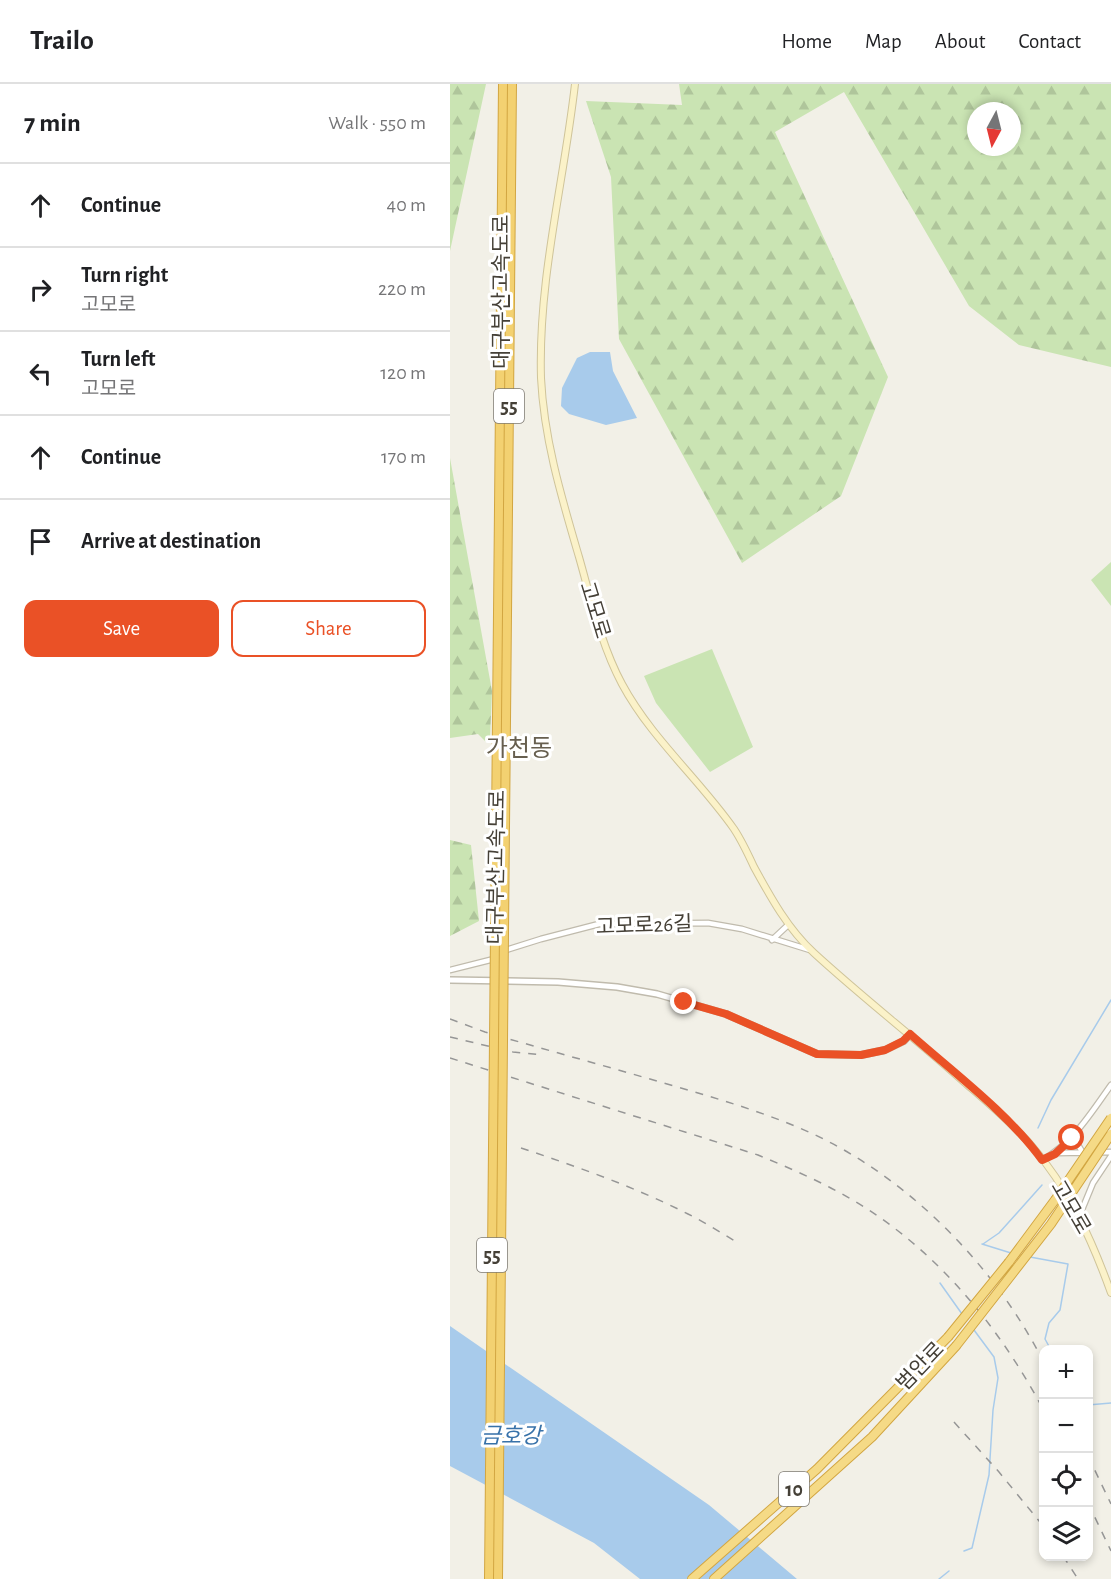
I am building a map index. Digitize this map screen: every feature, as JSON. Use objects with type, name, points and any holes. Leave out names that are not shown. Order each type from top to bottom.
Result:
[{"type":"highway","name":"대구부산고속도로","points":[[489,1579],[501,802],[503,84]]},
{"type":"highway","name":"대구부산고속도로","points":[[501,728],[512,84]]},
{"type":"highway","name":"대구부산고속도로","points":[[498,1579],[499,932]]},
{"type":"highway","name":"범안로","points":[[692,1579],[818,1468],[948,1337],[1017,1253],[1111,1118]]},
{"type":"highway","name":"범안로","points":[[714,1579],[872,1437],[956,1346],[1051,1224],[1111,1134]]},
{"type":"main road","name":"고모로","points":[[575,84],[554,211],[543,316],[542,381],[553,463],[608,653],[623,686],[637,709],[735,831],[788,925],[811,950],[994,1108],[1032,1145],[1079,1216],[1111,1293]]},
{"type":"street","name":"고모로26길","points":[[450,970],[498,958],[503,951],[541,939],[599,924],[708,923],[742,929],[811,950]]},
{"type":"street","points":[[772,939],[788,925]]},
{"type":"street","points":[[452,980],[558,981],[657,994],[726,1014],[817,1054],[861,1055],[885,1050],[903,1041],[910,1034]]},
{"type":"street","points":[[1042,1160],[1055,1154],[1078,1131],[1111,1085]]},
{"type":"street","points":[[1078,1131],[1077,1142],[1083,1153]]},
{"type":"street","points":[[1055,1154],[1111,1154],[1093,1183],[1079,1216]]},
{"type":"green space","points":[[450,84],[486,84],[450,251]]},
{"type":"green space","points":[[679,84],[1111,84],[1111,367],[1019,345],[969,306],[844,92],[775,132],[888,377],[841,496],[742,563],[619,339],[611,177],[586,101],[682,105]]},
{"type":"green space","points":[[450,458],[492,691],[490,739],[486,742],[478,734],[450,738]]},
{"type":"green space","points":[[1111,562],[1111,606],[1091,580]]},
{"type":"green space","points":[[712,649],[753,747],[710,772],[656,703],[644,676]]},
{"type":"green space","points":[[450,840],[471,845],[479,921],[450,936]]},
{"type":"water","points":[[590,352],[610,352],[613,371],[637,418],[606,425],[569,414],[561,406],[562,388],[577,358]]},
{"type":"water","name":"금호강","points":[[450,1326],[709,1505],[797,1579],[640,1579],[594,1543],[450,1466]]},
{"type":"waterway","points":[[1038,1128],[1051,1100],[1111,1000]]},
{"type":"waterway","points":[[983,1244],[999,1233],[1042,1185]]},
{"type":"waterway","points":[[982,1244],[1011,1253]]},
{"type":"waterway","points":[[1030,1257],[1068,1264],[1060,1310],[1049,1323],[1045,1339],[1048,1345]]},
{"type":"waterway","points":[[940,1283],[962,1314]]},
{"type":"waterway","points":[[964,1551],[972,1548],[989,1475],[993,1410],[998,1378],[994,1357],[974,1330]]},
{"type":"waterway","points":[[1093,1405],[1111,1403]]},
{"type":"waterway","points":[[939,1579],[949,1571]]},
{"type":"railway","points":[[450,1019],[485,1032],[755,1111],[811,1133],[847,1152],[882,1174],[946,1229],[1001,1293],[1039,1354]]},
{"type":"railway","points":[[450,1037],[513,1052],[544,1055]]},
{"type":"railway","points":[[450,1058],[758,1155],[794,1170],[864,1207],[896,1229],[954,1282],[1003,1344],[1039,1402]]},
{"type":"railway","points":[[521,1148],[648,1195],[695,1217],[740,1244]]},
{"type":"railway","points":[[954,1422],[1039,1521]]},
{"type":"railway","points":[[1093,1466],[1111,1504]]},
{"type":"railway","points":[[1090,1507],[1111,1551]]},
{"type":"railway","points":[[1066,1561],[1078,1579]]},
{"type":"district","name":"가천동","points":[[519,748]]},
{"type":"route","points":[[684,1002],[726,1014],[817,1054],[861,1055],[885,1050],[903,1041],[910,1034],[994,1108],[1032,1145],[1042,1160],[1055,1154],[1072,1138]]}]
